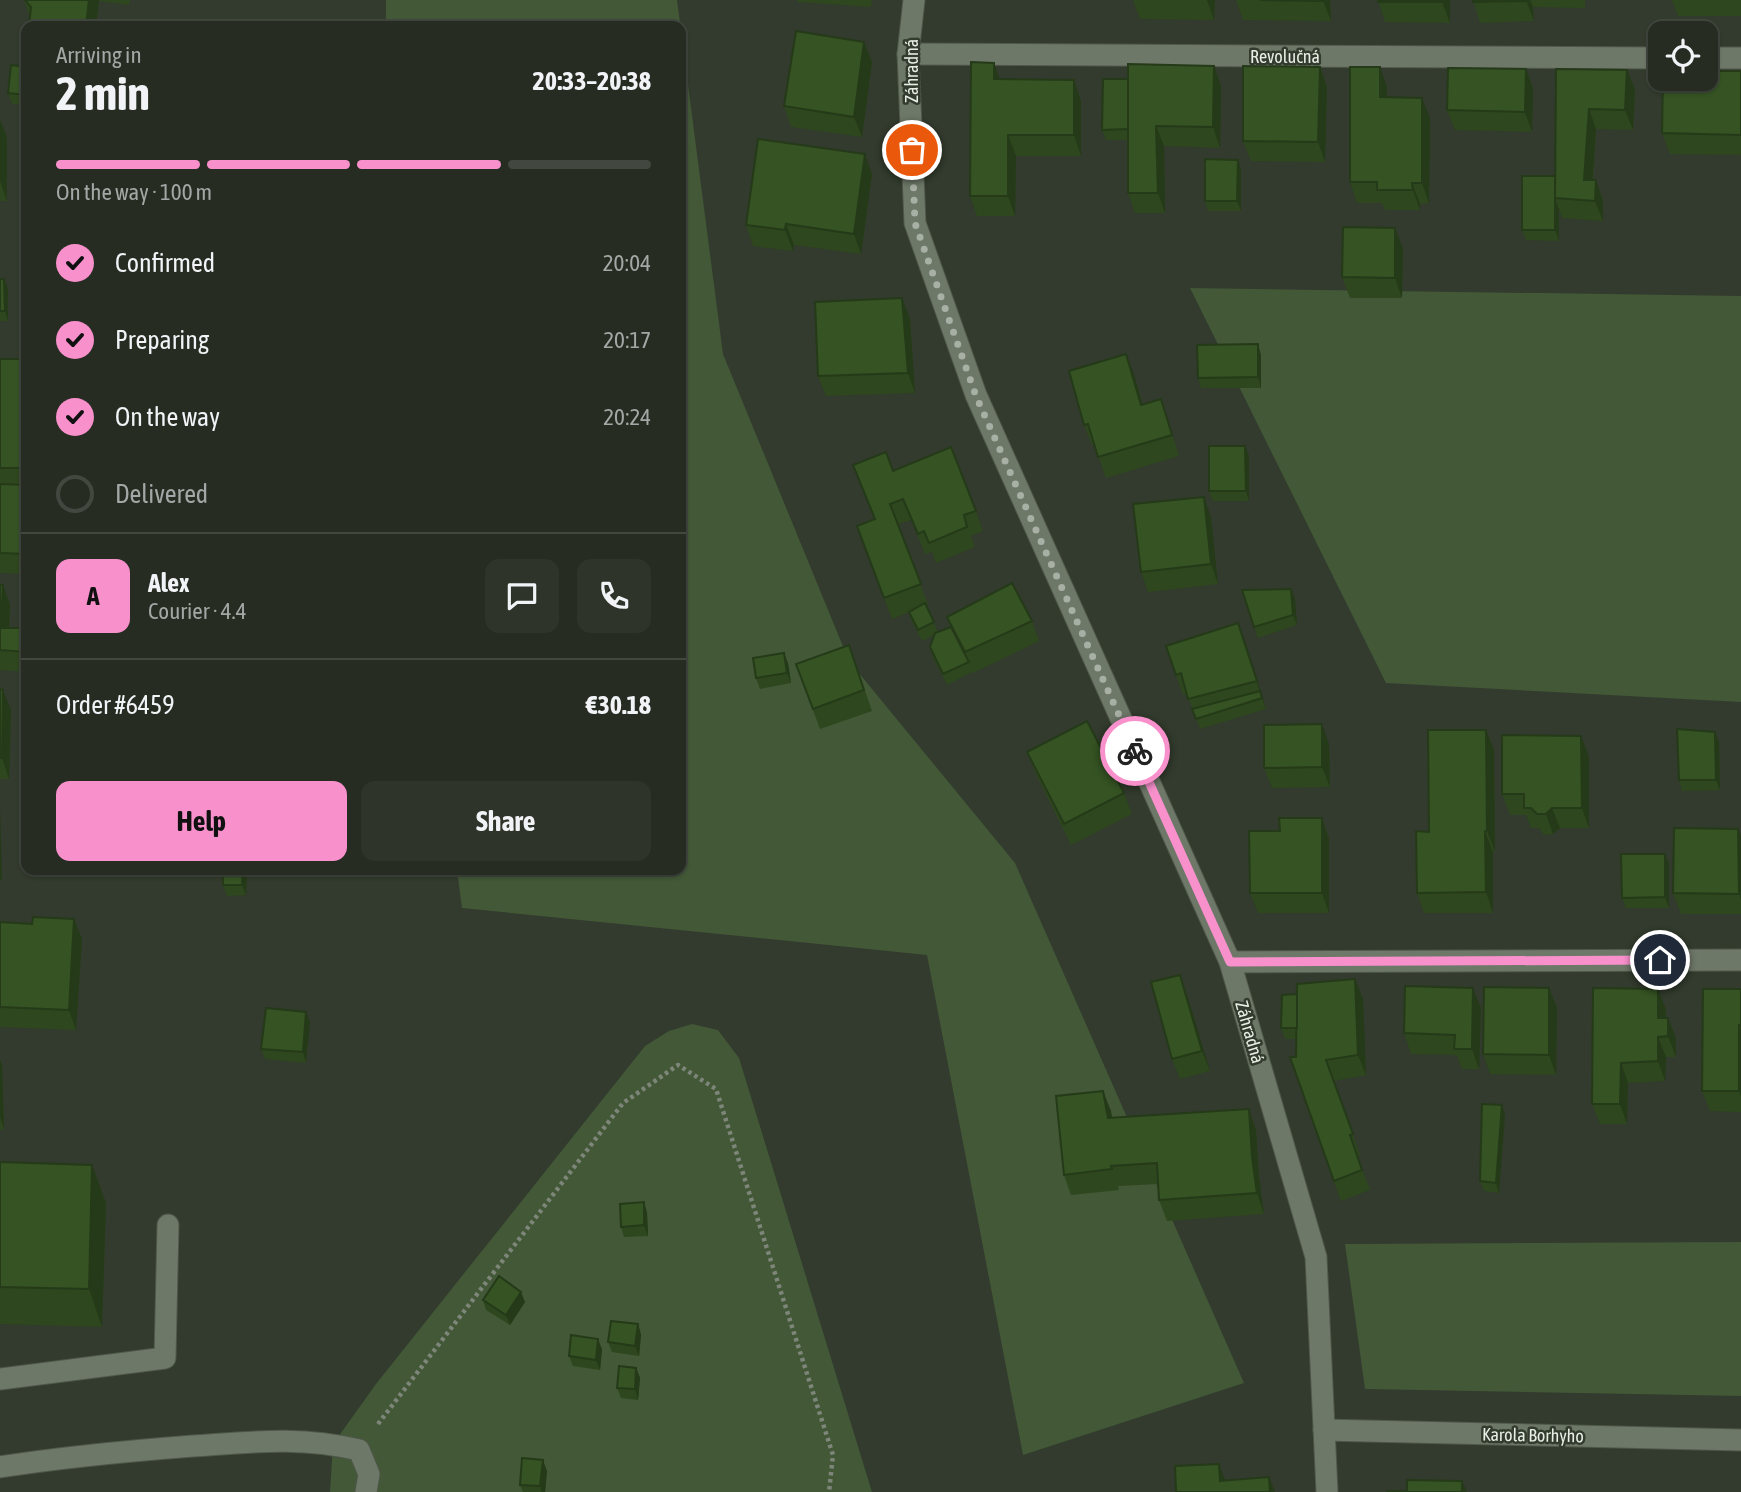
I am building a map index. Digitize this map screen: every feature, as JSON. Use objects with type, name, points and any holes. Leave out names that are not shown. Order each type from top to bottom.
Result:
[{"type":"street","name":"Záhradná","points":[[914,0],[908,54],[915,223],[976,396],[1230,962],[1316,1257],[1327,1492]]},
{"type":"street","name":"Revolučná","points":[[908,54],[1648,58]]},
{"type":"street","points":[[1718,58],[1741,58]]},
{"type":"street","points":[[1230,962],[1741,960]]},
{"type":"street","points":[[0,1378],[165,1358],[168,1225]]},
{"type":"street","name":"Karola Borhyho","points":[[1324,1430],[1741,1440]]},
{"type":"street","points":[[0,1467],[92,1453],[287,1440],[333,1444],[359,1450],[369,1474],[366,1492]]},
{"type":"path","points":[[359,1450],[623,1103],[678,1065],[716,1089],[833,1455],[830,1492]]},
{"type":"green space","points":[[386,0],[677,0],[679,21],[386,21]]},
{"type":"green space","points":[[686,69],[723,354],[849,661],[1015,863],[1244,1383],[1023,1455],[927,955],[462,908],[458,875],[686,875]]},
{"type":"green space","points":[[1190,288],[1741,296],[1741,702],[1386,683]]},
{"type":"green space","points":[[692,1024],[718,1030],[739,1058],[872,1492],[330,1492],[333,1444],[376,1384],[645,1046],[669,1031]]},
{"type":"green space","points":[[1741,1242],[1741,1396],[1365,1389],[1345,1244]]},
{"type":"building","points":[[25,0],[89,0],[87,21],[30,21],[31,7]]},
{"type":"building","points":[[1260,0],[1323,0],[1323,1]]},
{"type":"building","points":[[1442,0],[1442,2],[1378,2]]},
{"type":"building","points":[[1526,0],[1526,1],[1473,2]]},
{"type":"building","points":[[796,31],[864,42],[854,117],[784,106]]},
{"type":"building","points":[[971,62],[994,63],[994,79],[1074,80],[1074,135],[1008,135],[1008,196],[970,196]]},
{"type":"building","points":[[1128,64],[1214,66],[1213,127],[1156,126],[1158,193],[1128,193]]},
{"type":"building","points":[[11,65],[21,66],[21,94],[8,93]]},
{"type":"building","points":[[1243,66],[1320,67],[1318,142],[1243,141]]},
{"type":"building","points":[[1350,67],[1380,67],[1380,97],[1422,98],[1422,183],[1412,183],[1413,190],[1377,190],[1377,182],[1350,182]]},
{"type":"building","points":[[1448,68],[1526,69],[1525,112],[1447,110]]},
{"type":"building","points":[[1556,69],[1627,70],[1625,110],[1589,109],[1584,180],[1596,180],[1595,201],[1555,198]]},
{"type":"building","points":[[1718,71],[1741,71],[1741,135],[1662,133],[1663,91],[1718,91]]},
{"type":"building","points":[[1103,79],[1128,79],[1128,129],[1102,130]]},
{"type":"building","points":[[758,139],[865,154],[854,234],[786,224],[785,230],[746,225]]},
{"type":"building","points":[[1205,159],[1238,160],[1237,201],[1205,201]]},
{"type":"building","points":[[1522,176],[1555,176],[1555,230],[1522,230]]},
{"type":"building","points":[[1343,227],[1395,228],[1395,278],[1342,277]]},
{"type":"building","points":[[0,279],[4,279],[5,311],[0,311]]},
{"type":"building","points":[[902,298],[908,373],[818,376],[815,302]]},
{"type":"building","points":[[1258,344],[1258,377],[1198,378],[1197,345]]},
{"type":"building","points":[[1126,354],[1141,405],[1161,399],[1172,435],[1098,457],[1088,424],[1084,425],[1069,371]]},
{"type":"building","points":[[0,359],[21,359],[21,468],[0,468]]},
{"type":"building","points":[[1209,446],[1245,446],[1246,491],[1209,491]]},
{"type":"building","points":[[951,447],[976,511],[964,515],[967,527],[929,543],[924,531],[918,534],[903,499],[890,504],[921,584],[884,598],[857,526],[875,519],[853,465],[886,452],[893,471]]},
{"type":"building","points":[[0,484],[21,485],[21,554],[0,553]]},
{"type":"building","points":[[1204,497],[1211,564],[1141,572],[1133,504]]},
{"type":"building","points":[[1012,583],[1032,621],[965,652],[947,617]]},
{"type":"building","points":[[0,585],[3,585],[1,628],[21,628],[21,652],[0,650]]},
{"type":"building","points":[[1291,589],[1293,615],[1254,627],[1242,590]]},
{"type":"building","points":[[925,603],[934,622],[918,630],[909,612]]},
{"type":"building","points":[[1238,623],[1257,681],[1188,699],[1181,673],[1176,675],[1166,646]]},
{"type":"building","points":[[951,627],[969,662],[943,674],[930,647],[935,633]]},
{"type":"building","points":[[849,645],[864,690],[813,709],[796,664]]},
{"type":"building","points":[[784,653],[787,673],[756,678],[753,658]]},
{"type":"building","points":[[0,689],[3,690],[2,758],[0,758]]},
{"type":"building","points":[[1260,691],[1262,698],[1196,719],[1192,709]]},
{"type":"building","points":[[1087,721],[1124,793],[1064,824],[1027,752]]},
{"type":"building","points":[[1322,724],[1322,767],[1264,768],[1264,725]]},
{"type":"building","points":[[1677,729],[1715,732],[1716,780],[1679,780]]},
{"type":"building","points":[[1428,730],[1486,730],[1486,892],[1417,893],[1416,831],[1429,832]]},
{"type":"building","points":[[1502,735],[1581,736],[1582,808],[1552,808],[1546,814],[1537,814],[1531,808],[1524,808],[1524,794],[1502,794]]},
{"type":"building","points":[[1279,818],[1322,818],[1322,893],[1250,893],[1249,831],[1280,831]]},
{"type":"building","points":[[1674,828],[1738,829],[1739,894],[1673,893]]},
{"type":"building","points":[[1621,854],[1665,854],[1665,897],[1622,898]]},
{"type":"building","points":[[223,875],[243,875],[242,885],[223,885]]},
{"type":"building","points":[[33,917],[74,919],[69,1010],[0,1007],[0,922],[32,924]]},
{"type":"building","points":[[1180,975],[1202,1051],[1172,1059],[1151,982]]},
{"type":"building","points":[[1355,979],[1358,1055],[1326,1060],[1353,1134],[1350,1135],[1362,1170],[1334,1181],[1290,1057],[1296,1057],[1297,984]]},
{"type":"building","points":[[1405,986],[1473,988],[1472,1049],[1454,1049],[1455,1035],[1404,1033]]},
{"type":"building","points":[[1484,987],[1549,988],[1549,1055],[1483,1054]]},
{"type":"building","points":[[1593,988],[1658,989],[1658,1018],[1668,1018],[1668,1036],[1658,1037],[1658,1061],[1621,1063],[1620,1104],[1592,1104]]},
{"type":"building","points":[[1703,989],[1741,989],[1739,1091],[1702,1091]]},
{"type":"building","points":[[1297,994],[1297,1028],[1281,1028],[1282,995]]},
{"type":"building","points":[[266,1008],[306,1012],[303,1052],[261,1049]]},
{"type":"building","points":[[1103,1091],[1108,1118],[1249,1109],[1257,1193],[1159,1200],[1157,1163],[1111,1166],[1112,1169],[1064,1175],[1056,1096]]},
{"type":"building","points":[[1482,1104],[1502,1105],[1496,1183],[1480,1181]]},
{"type":"building","points":[[0,1162],[92,1165],[89,1289],[0,1287]]},
{"type":"building","points":[[644,1202],[644,1225],[621,1227],[620,1204]]},
{"type":"building","points":[[499,1276],[521,1292],[506,1315],[483,1300]]},
{"type":"building","points":[[611,1321],[638,1324],[635,1346],[608,1342]]},
{"type":"building","points":[[571,1335],[598,1339],[596,1360],[569,1356]]},
{"type":"building","points":[[619,1366],[636,1368],[635,1389],[617,1388]]},
{"type":"building","points":[[522,1458],[543,1460],[540,1486],[520,1485]]},
{"type":"building","points":[[1219,1464],[1220,1481],[1269,1477],[1270,1492],[1176,1492],[1175,1466]]},
{"type":"building","points":[[1407,1480],[1462,1481],[1462,1492],[1407,1492]]},
{"type":"way so far","points":[[912,150],[915,223],[976,396],[1135,751]]},
{"type":"route","points":[[1135,751],[1230,962],[1660,960]]}]
